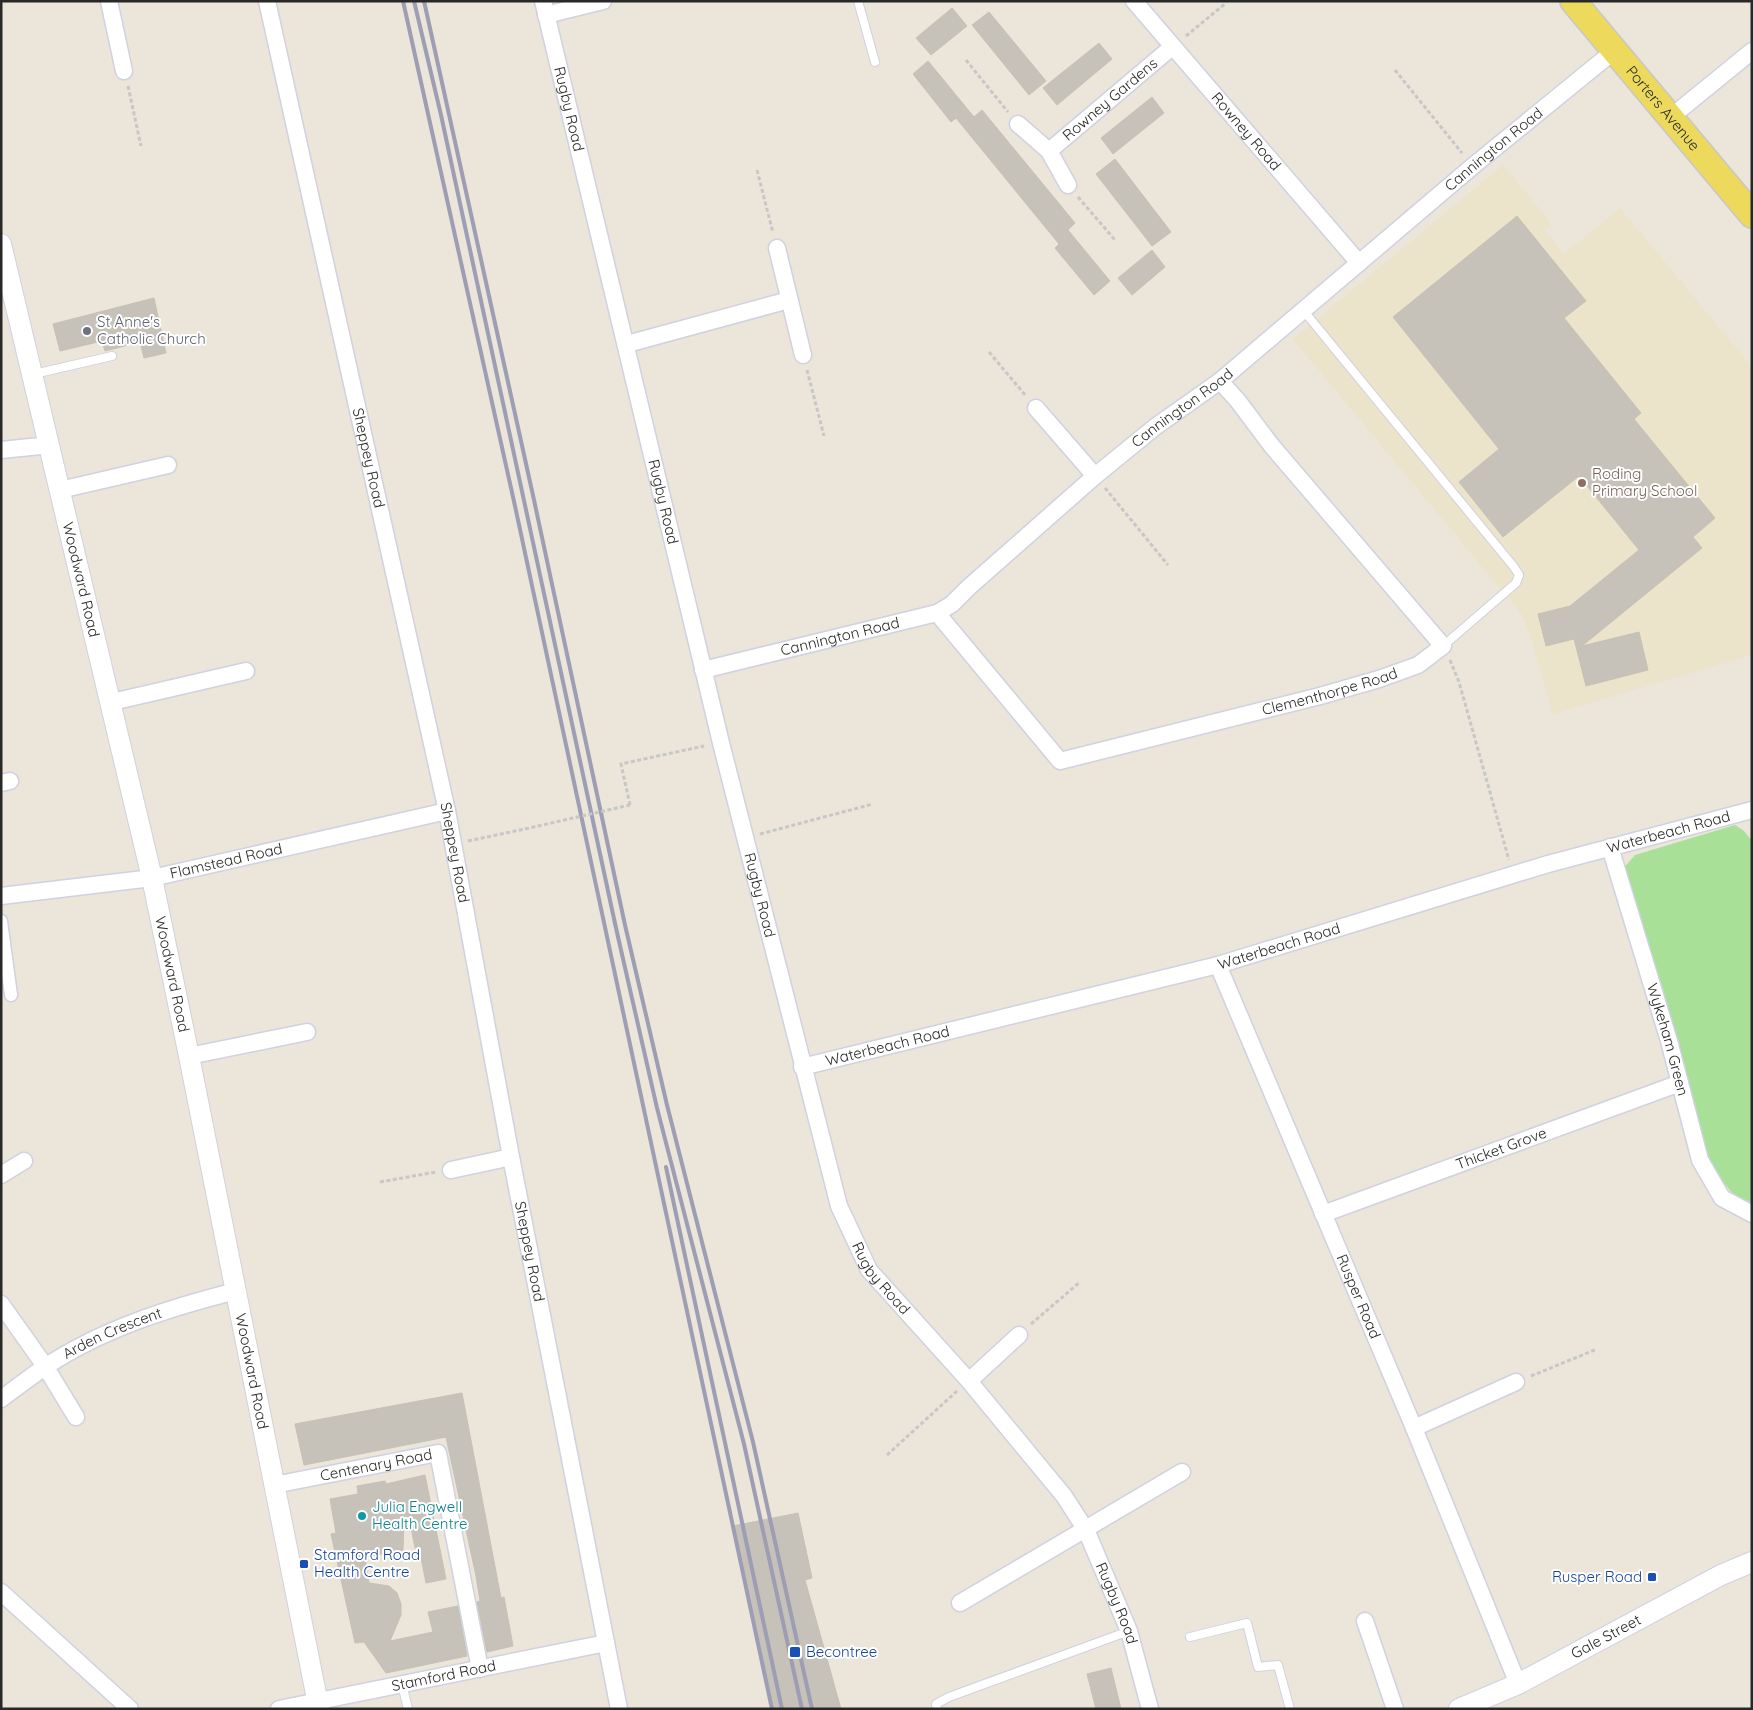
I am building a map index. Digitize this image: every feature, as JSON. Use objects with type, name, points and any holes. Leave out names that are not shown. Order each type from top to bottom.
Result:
[{"type":"main road","name":"Porters Avenue","points":[[1572,1],[1752,215]]},
{"type":"street","points":[[109,1],[124,71]]},
{"type":"street","name":"Sheppey Road","points":[[267,1],[447,811],[511,1157],[619,1709]]},
{"type":"street","points":[[544,8],[603,1]]},
{"type":"street","name":"Rowney Road","points":[[1134,1],[1172,48],[1358,263]]},
{"type":"street","name":"Rugby Road","points":[[544,8],[627,344],[703,670],[802,1067],[839,1206],[869,1270],[968,1381],[1064,1496],[1086,1530],[1129,1631],[1150,1709]]},
{"type":"street","name":"Rowney Gardens","points":[[1049,151],[1172,48]]},
{"type":"street","name":"Cannington Road","points":[[703,670],[937,613],[952,604],[1095,476],[1220,380],[1473,166],[1614,51]]},
{"type":"street","points":[[1671,117],[1752,51]]},
{"type":"street","name":"Rowney Gardens","points":[[1018,124],[1049,151],[1068,185]]},
{"type":"street","name":"Woodward Road","points":[[1,244],[34,374],[152,878],[318,1705]]},
{"type":"street","points":[[777,248],[803,355]]},
{"type":"street","points":[[627,344],[789,300]]},
{"type":"street","points":[[1220,380],[1271,444],[1443,646]]},
{"type":"street","points":[[1036,408],[1095,476]]},
{"type":"street","points":[[1,450],[50,445]]},
{"type":"street","points":[[60,490],[168,465]]},
{"type":"street","name":"Clementhorpe Road","points":[[937,613],[1060,761],[1320,696],[1379,679],[1418,665],[1443,646]]},
{"type":"street","points":[[112,702],[246,671]]},
{"type":"street","name":"Waterbeach Road","points":[[802,1067],[1218,965],[1513,875],[1610,847],[1752,810]]},
{"type":"street","name":"Flamstead Road","points":[[1,896],[152,878],[447,811]]},
{"type":"street","name":"Wykeham Green","points":[[1610,847],[1680,1083],[1700,1160],[1722,1198],[1752,1214]]},
{"type":"street","points":[[1,921],[11,995]]},
{"type":"street","name":"Rusper Road","points":[[1218,965],[1414,1428],[1518,1684]]},
{"type":"street","points":[[189,1056],[307,1032]]},
{"type":"street","name":"Thicket Grove","points":[[1323,1214],[1680,1083]]},
{"type":"street","points":[[451,1170],[511,1157]]},
{"type":"street","points":[[1,1176],[24,1161]]},
{"type":"street","name":"Arden Crescent","points":[[1,1399],[46,1366],[84,1345],[135,1321],[190,1302],[236,1290]]},
{"type":"street","points":[[1,1304],[46,1366],[76,1417]]},
{"type":"street","points":[[968,1381],[1019,1335]]},
{"type":"street","points":[[1414,1428],[1516,1382]]},
{"type":"street","name":"Centenary Road","points":[[274,1485],[438,1453],[480,1668]]},
{"type":"street","points":[[960,1604],[1182,1472]]},
{"type":"street","name":"Gale Street","points":[[1459,1709],[1518,1684],[1634,1620],[1721,1575],[1752,1562]]},
{"type":"street","points":[[1,1592],[130,1709]]},
{"type":"street","points":[[1365,1621],[1395,1709]]},
{"type":"street","name":"Stamford Road","points":[[279,1709],[318,1705],[402,1684],[606,1643]]},
{"type":"lane","points":[[858,1],[875,62]]},
{"type":"lane","points":[[1303,310],[1514,567],[1518,575],[1516,583],[1443,646]]},
{"type":"lane","points":[[34,374],[112,356]]},
{"type":"lane","points":[[1190,1637],[1247,1623],[1258,1667],[1278,1666],[1290,1709]]},
{"type":"lane","points":[[928,1709],[937,1707],[949,1697],[1129,1631]]},
{"type":"lane","points":[[402,1684],[408,1709]]},
{"type":"path","points":[[1172,48],[1226,3]]},
{"type":"path","points":[[966,60],[1018,124]]},
{"type":"path","points":[[1395,70],[1473,166]]},
{"type":"path","points":[[124,71],[141,146]]},
{"type":"path","points":[[757,170],[777,248]]},
{"type":"path","points":[[1068,185],[1115,240]]},
{"type":"path","points":[[989,352],[1036,408]]},
{"type":"path","points":[[803,355],[824,436]]},
{"type":"path","points":[[1095,476],[1168,565]]},
{"type":"path","points":[[1443,646],[1460,682],[1513,875]]},
{"type":"path","points":[[453,845],[630,805],[621,764],[721,743]]},
{"type":"path","points":[[746,837],[873,804]]},
{"type":"path","points":[[380,1182],[451,1170]]},
{"type":"path","points":[[1019,1335],[1080,1282]]},
{"type":"path","points":[[1516,1382],[1597,1348]]},
{"type":"path","points":[[887,1455],[968,1381]]},
{"type":"shaded area","name":"Roding Primary School","points":[[1503,165],[1552,224],[1545,230],[1564,254],[1620,208],[1752,367],[1752,655],[1553,714],[1530,634],[1522,615],[1293,339]]},
{"type":"green space","points":[[1735,825],[1744,831],[1752,841],[1752,1203],[1733,1194],[1710,1166],[1623,869],[1635,855]]},
{"type":"building","points":[[952,8],[967,26],[931,55],[916,38]]},
{"type":"building","points":[[989,12],[1046,81],[1029,95],[972,25]]},
{"type":"building","points":[[1099,43],[1112,59],[1057,105],[1043,88]]},
{"type":"building","points":[[928,61],[974,117],[982,110],[1075,223],[1068,230],[1110,281],[1094,295],[1055,248],[1059,244],[956,118],[951,122],[913,74]]},
{"type":"building","points":[[1152,97],[1164,113],[1113,154],[1101,138]]},
{"type":"building","points":[[1115,159],[1171,232],[1152,246],[1096,174]]},
{"type":"building","points":[[1517,216],[1586,301],[1564,318],[1641,413],[1634,419],[1715,518],[1693,537],[1702,548],[1582,646],[1639,632],[1648,670],[1586,686],[1574,639],[1546,646],[1538,614],[1570,606],[1639,550],[1579,476],[1503,537],[1459,482],[1499,449],[1393,317]]},
{"type":"building","points":[[1152,250],[1165,267],[1132,295],[1118,278]]},
{"type":"building","points":[[154,298],[166,353],[144,358],[140,342],[105,351],[102,341],[60,351],[53,324]]},
{"type":"building","points":[[462,1393],[501,1598],[504,1597],[513,1646],[487,1652],[477,1602],[480,1601],[476,1576],[446,1437],[304,1465],[295,1424]]},
{"type":"building","points":[[425,1475],[446,1579],[426,1583],[419,1547],[415,1548],[409,1517],[404,1517],[403,1550],[365,1557],[369,1583],[389,1586],[397,1593],[401,1604],[401,1615],[390,1641],[433,1632],[428,1612],[458,1606],[467,1656],[386,1673],[364,1642],[355,1643],[331,1534],[336,1533],[330,1499],[358,1494],[357,1486],[385,1481],[386,1484]]},
{"type":"building","points":[[798,1513],[812,1578],[805,1580],[841,1709],[772,1709],[733,1526]]},
{"type":"building","points":[[1111,1668],[1121,1709],[1096,1709],[1087,1674]]},
{"type":"railway","points":[[403,1],[515,506],[772,1709]]},
{"type":"railway","points":[[414,1],[441,115],[616,928],[657,1108],[744,1444],[802,1709]]},
{"type":"railway","points":[[424,1],[625,925],[667,1105],[753,1442],[812,1709]]},
{"type":"railway","points":[[666,1167],[782,1709]]},
{"type":"place","name":"St Anne's Catholic Church","points":[[87,331]]},
{"type":"place","name":"Roding Primary School","points":[[1582,483]]},
{"type":"place","name":"Julia Engwell Health Centre","points":[[362,1516]]},
{"type":"place","name":"Stamford Road Health Centre","points":[[304,1564]]},
{"type":"place","name":"Rusper Road","points":[[1652,1577]]},
{"type":"place","name":"Becontree","points":[[795,1652]]}]
